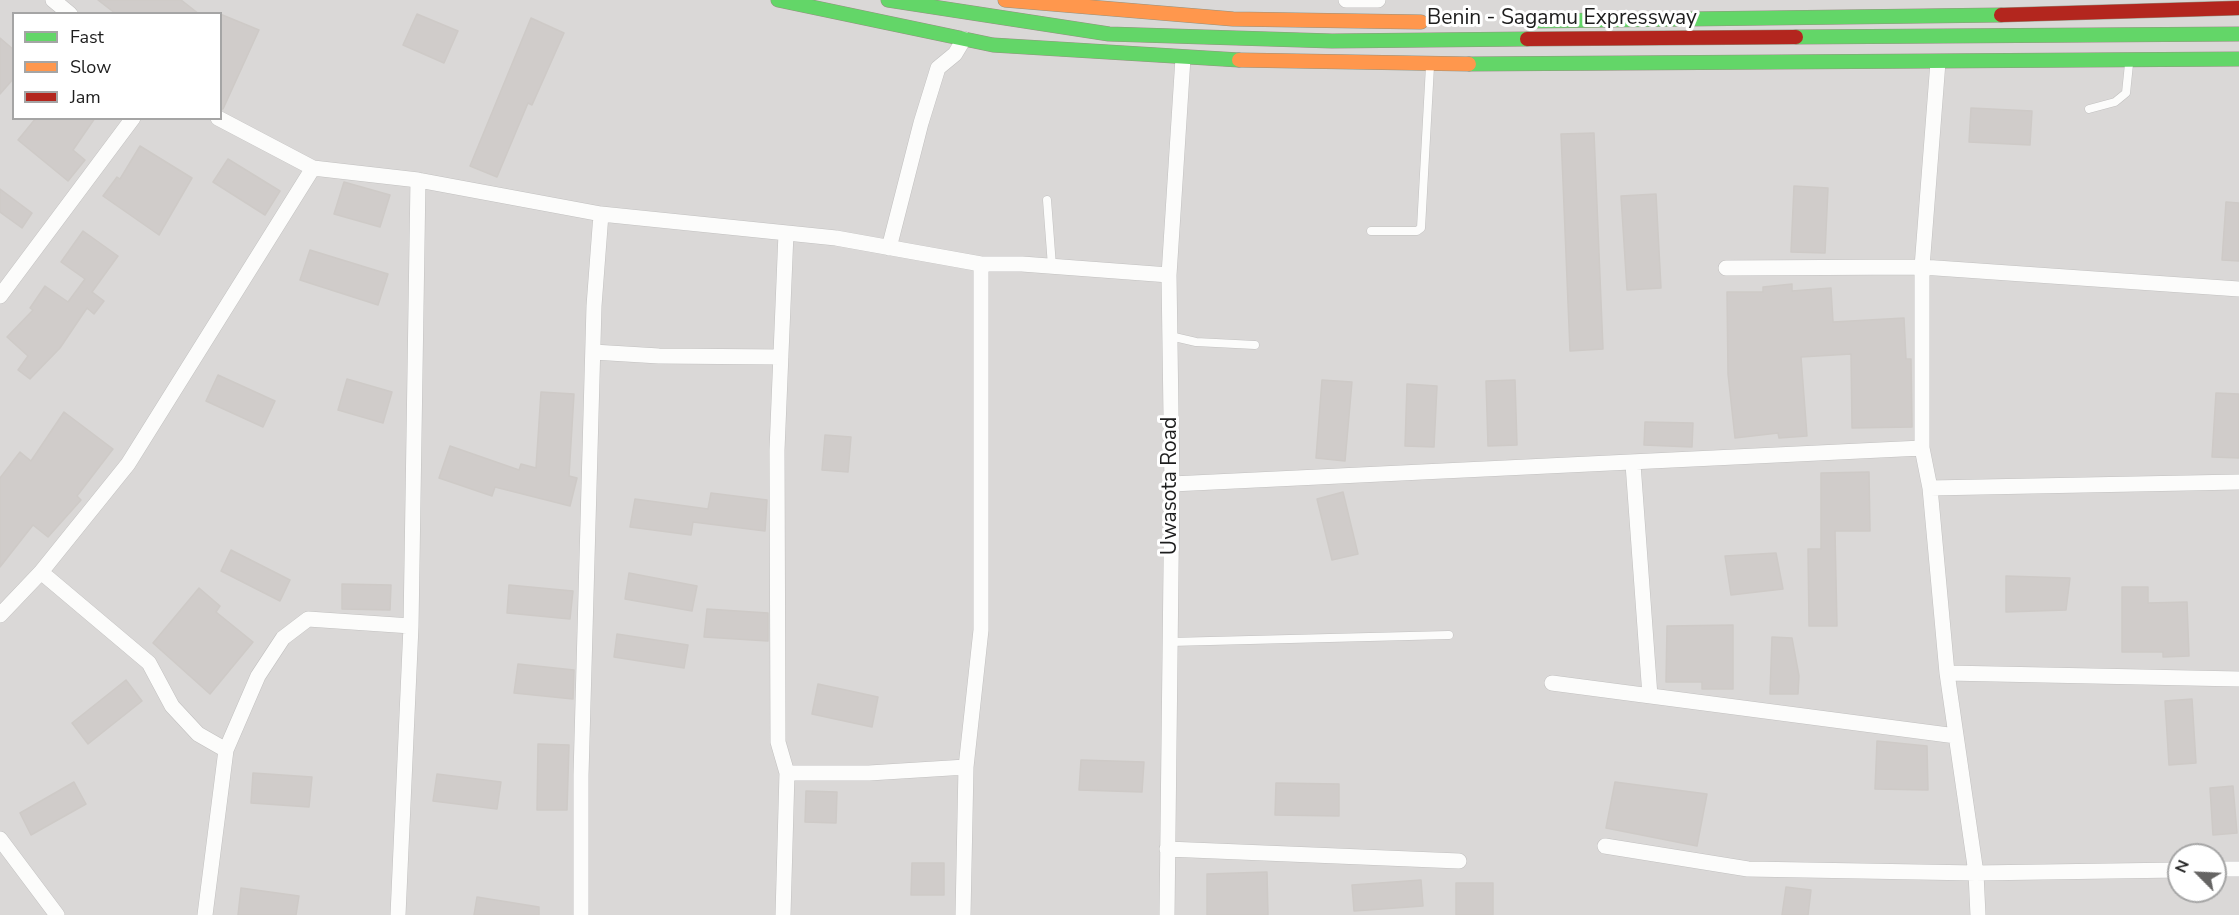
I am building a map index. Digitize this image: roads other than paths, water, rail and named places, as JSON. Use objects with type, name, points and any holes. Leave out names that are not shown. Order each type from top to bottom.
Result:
[{"type":"main road","points":[[778,0],[993,45],[1183,58],[1431,65],[2129,61],[2239,58]]},
{"type":"main road","name":"Benin - Sagamu Expressway","points":[[888,0],[1109,34],[1332,41],[2239,34]]},
{"type":"main road","points":[[1005,0],[1233,19],[1437,22]]},
{"type":"main road","points":[[1521,21],[2048,7],[2239,8]]},
{"type":"street","points":[[53,0],[68,12]]},
{"type":"street","points":[[1346,0],[1378,0]]},
{"type":"street","points":[[889,248],[921,123],[938,68],[955,54],[964,39]]},
{"type":"street","name":"Uwasota Road","points":[[1167,915],[1172,484],[1169,274],[1183,58]]},
{"type":"street","points":[[1938,62],[1922,267],[1922,448],[1930,488],[1947,673],[1976,873],[1978,915]]},
{"type":"street","points":[[1,294],[132,120]]},
{"type":"street","points":[[221,120],[250,138],[313,168],[418,180],[602,214],[786,233],[981,264],[1169,274]]},
{"type":"street","points":[[0,615],[41,572],[128,464],[313,168]]},
{"type":"street","points":[[398,915],[411,626],[418,180]]},
{"type":"street","points":[[581,915],[581,775],[593,352],[602,214]]},
{"type":"street","points":[[783,915],[788,773],[778,742],[777,450],[786,233]]},
{"type":"street","points":[[963,915],[966,767],[981,630],[981,264]]},
{"type":"street","points":[[1726,268],[1922,267],[2239,289]]},
{"type":"street","points":[[593,352],[659,356],[781,357]]},
{"type":"street","points":[[1172,484],[1633,464],[1922,448]]},
{"type":"street","points":[[1633,464],[1650,696]]},
{"type":"street","points":[[1930,488],[2239,482]]},
{"type":"street","points":[[41,572],[149,663],[172,706],[198,734],[226,750]]},
{"type":"street","points":[[205,915],[226,750],[264,667],[283,638],[308,619],[411,626]]},
{"type":"street","points":[[1947,673],[2239,679]]},
{"type":"street","points":[[1552,683],[1956,736]]},
{"type":"street","points":[[788,773],[869,773],[966,767]]},
{"type":"street","points":[[0,839],[57,915]]},
{"type":"street","points":[[1605,846],[1748,869],[1976,873],[2167,870]]},
{"type":"street","points":[[1167,849],[1460,861]]},
{"type":"lane","points":[[1370,0],[1378,21]]},
{"type":"lane","points":[[2089,109],[2115,102],[2126,93],[2129,61]]},
{"type":"lane","points":[[1371,231],[1417,231],[1421,228],[1431,65]]},
{"type":"lane","points":[[1047,200],[1052,266]]},
{"type":"lane","points":[[1170,336],[1196,342],[1255,345]]},
{"type":"lane","points":[[1170,642],[1449,635]]}]
